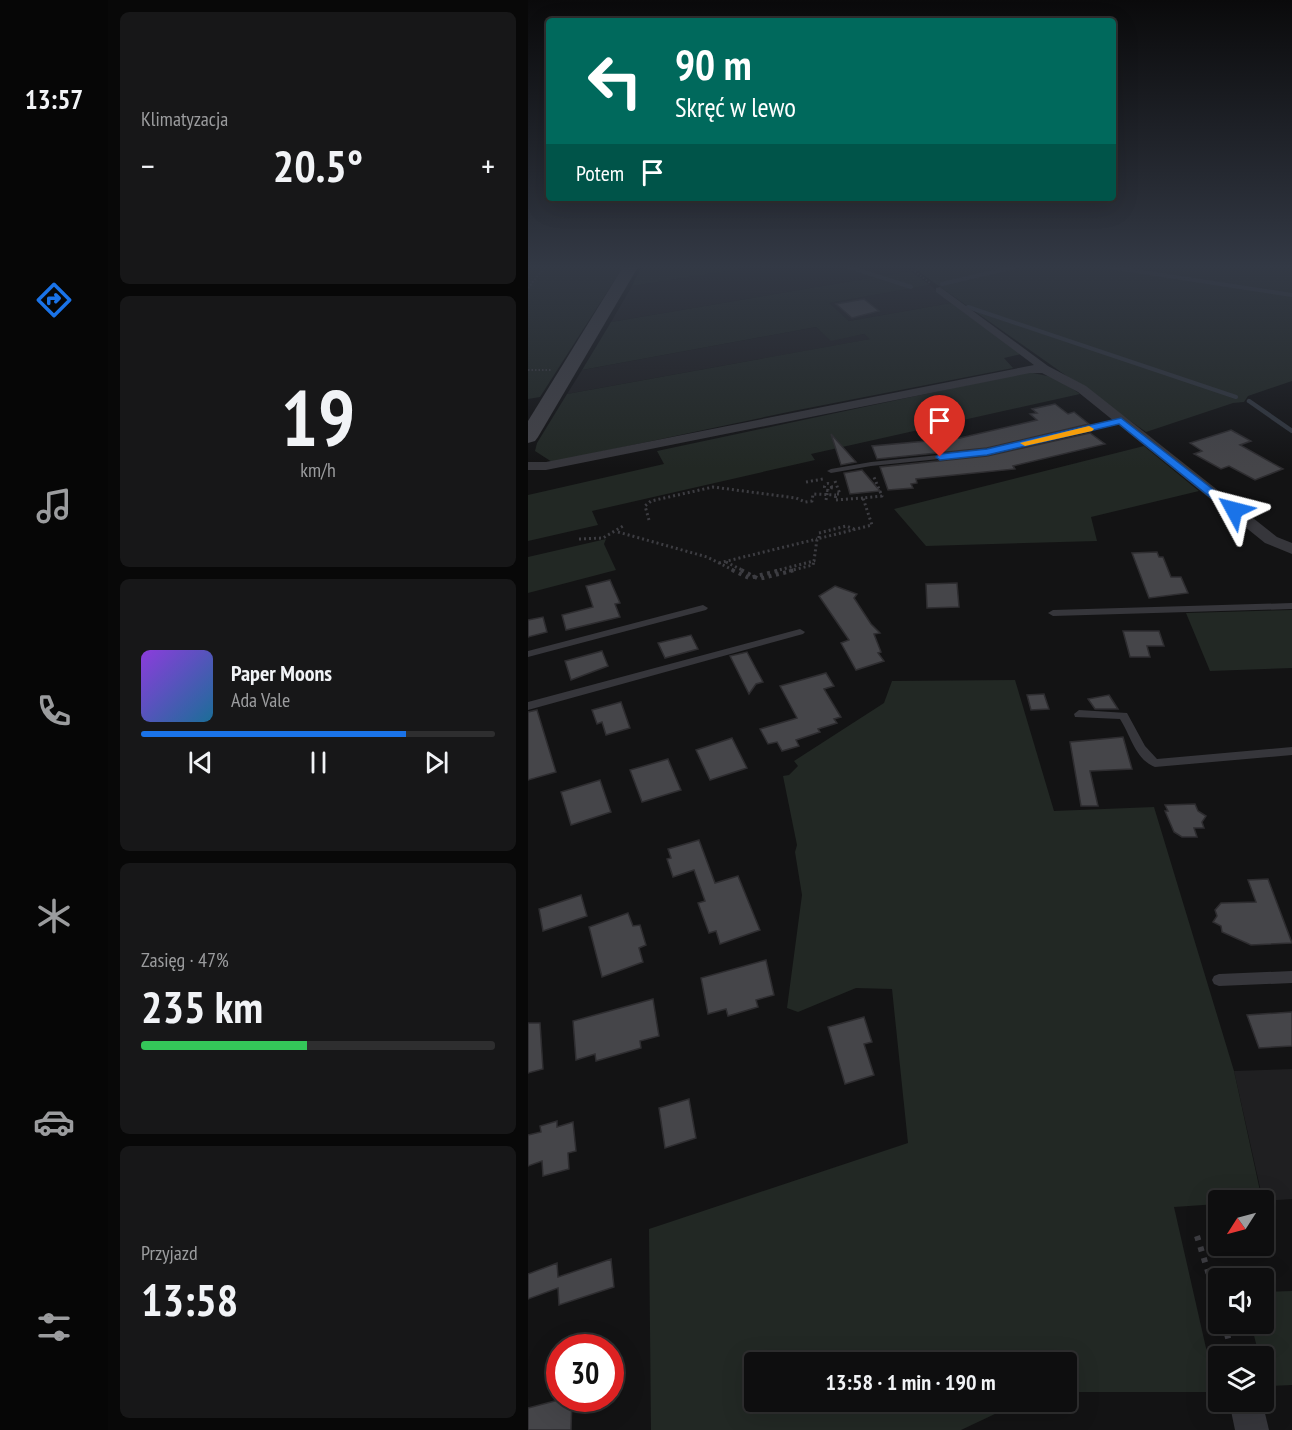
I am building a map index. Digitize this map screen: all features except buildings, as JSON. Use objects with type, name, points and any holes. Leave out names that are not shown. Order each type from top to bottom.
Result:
[{"type":"street","points":[[528,437],[591,334]]},
{"type":"street","points":[[998,334],[1044,369],[1082,389],[1271,540],[1292,564]]},
{"type":"street","points":[[528,466],[556,464],[1030,369],[1044,369]]},
{"type":"street","points":[[1271,540],[1292,549]]},
{"type":"lane","points":[[832,474],[871,464],[987,452],[1121,421]]},
{"type":"lane","points":[[1053,613],[1292,606]]},
{"type":"lane","points":[[528,654],[704,608]]},
{"type":"lane","points":[[528,706],[800,632]]},
{"type":"lane","points":[[1079,714],[1123,716],[1139,749],[1145,757],[1155,763],[1292,751]]},
{"type":"lane","points":[[1219,980],[1292,977]]},
{"type":"path","points":[[649,520],[645,506],[651,501],[713,487],[796,498],[805,502],[812,501],[813,494],[826,497],[840,494],[832,474]]},
{"type":"path","points":[[836,495],[835,500],[882,496],[875,475],[868,475]]},
{"type":"path","points":[[826,497],[828,489]]},
{"type":"path","points":[[719,563],[872,525],[863,498]]},
{"type":"path","points":[[618,532],[623,526]]},
{"type":"path","points":[[579,539],[588,541],[618,532],[707,557],[749,578],[755,577]]},
{"type":"path","points":[[725,562],[759,579],[813,565],[818,539]]},
{"type":"path","points":[[1197,1236],[1208,1272]]},
{"type":"shaded area","points":[[528,334],[580,334],[540,397],[528,399]]},
{"type":"shaded area","points":[[604,334],[779,334],[582,370]]},
{"type":"shaded area","points":[[779,334],[824,334],[831,340],[864,334],[871,339],[567,394],[582,370]]},
{"type":"shaded area","points":[[823,334],[993,334],[1021,354],[1004,358],[1013,368],[793,411],[552,462],[535,451],[537,443],[567,394],[870,339],[864,334],[831,341]]},
{"type":"shaded area","points":[[1007,334],[1292,334],[1292,381],[1248,396],[1244,402],[1233,403],[1146,432]]},
{"type":"shaded area","points":[[1028,372],[1057,378],[1080,394],[811,454],[815,460],[592,511],[598,525],[528,541],[528,495],[664,464],[657,451]]},
{"type":"shaded area","points":[[1144,446],[1199,491],[1091,517],[1097,541],[926,546],[894,509]]},
{"type":"shaded area","points":[[606,539],[604,544],[616,570],[528,593],[528,557]]},
{"type":"shaded area","points":[[1292,610],[1292,668],[1210,671],[1186,613]]},
{"type":"shaded area","points":[[1015,680],[1054,811],[1154,807],[1234,1071],[1260,1190],[1208,1190],[1208,1205],[1174,1207],[1208,1357],[1208,1392],[1077,1392],[1077,1352],[744,1352],[744,1412],[999,1412],[961,1430],[651,1430],[649,1229],[908,1143],[892,989],[856,988],[798,1012],[787,1008],[802,895],[795,852],[797,845],[783,776],[789,775],[798,766],[794,761],[884,703],[892,681]]},
{"type":"shaded area","points":[[1292,1069],[1292,1199],[1274,1200],[1274,1190],[1261,1190],[1234,1071]]},
{"type":"shaded area","points":[[1292,1291],[1292,1385],[1274,1386],[1274,1346],[1257,1346],[1254,1334],[1274,1334],[1274,1292]]},
{"type":"waterway","points":[[1048,334],[1236,397]]},
{"type":"waterway","points":[[1249,401],[1292,431]]},
{"type":"slow traffic","points":[[1025,443],[1089,429]]},
{"type":"route","points":[[940,457],[987,452],[1121,421],[1234,510]]}]
